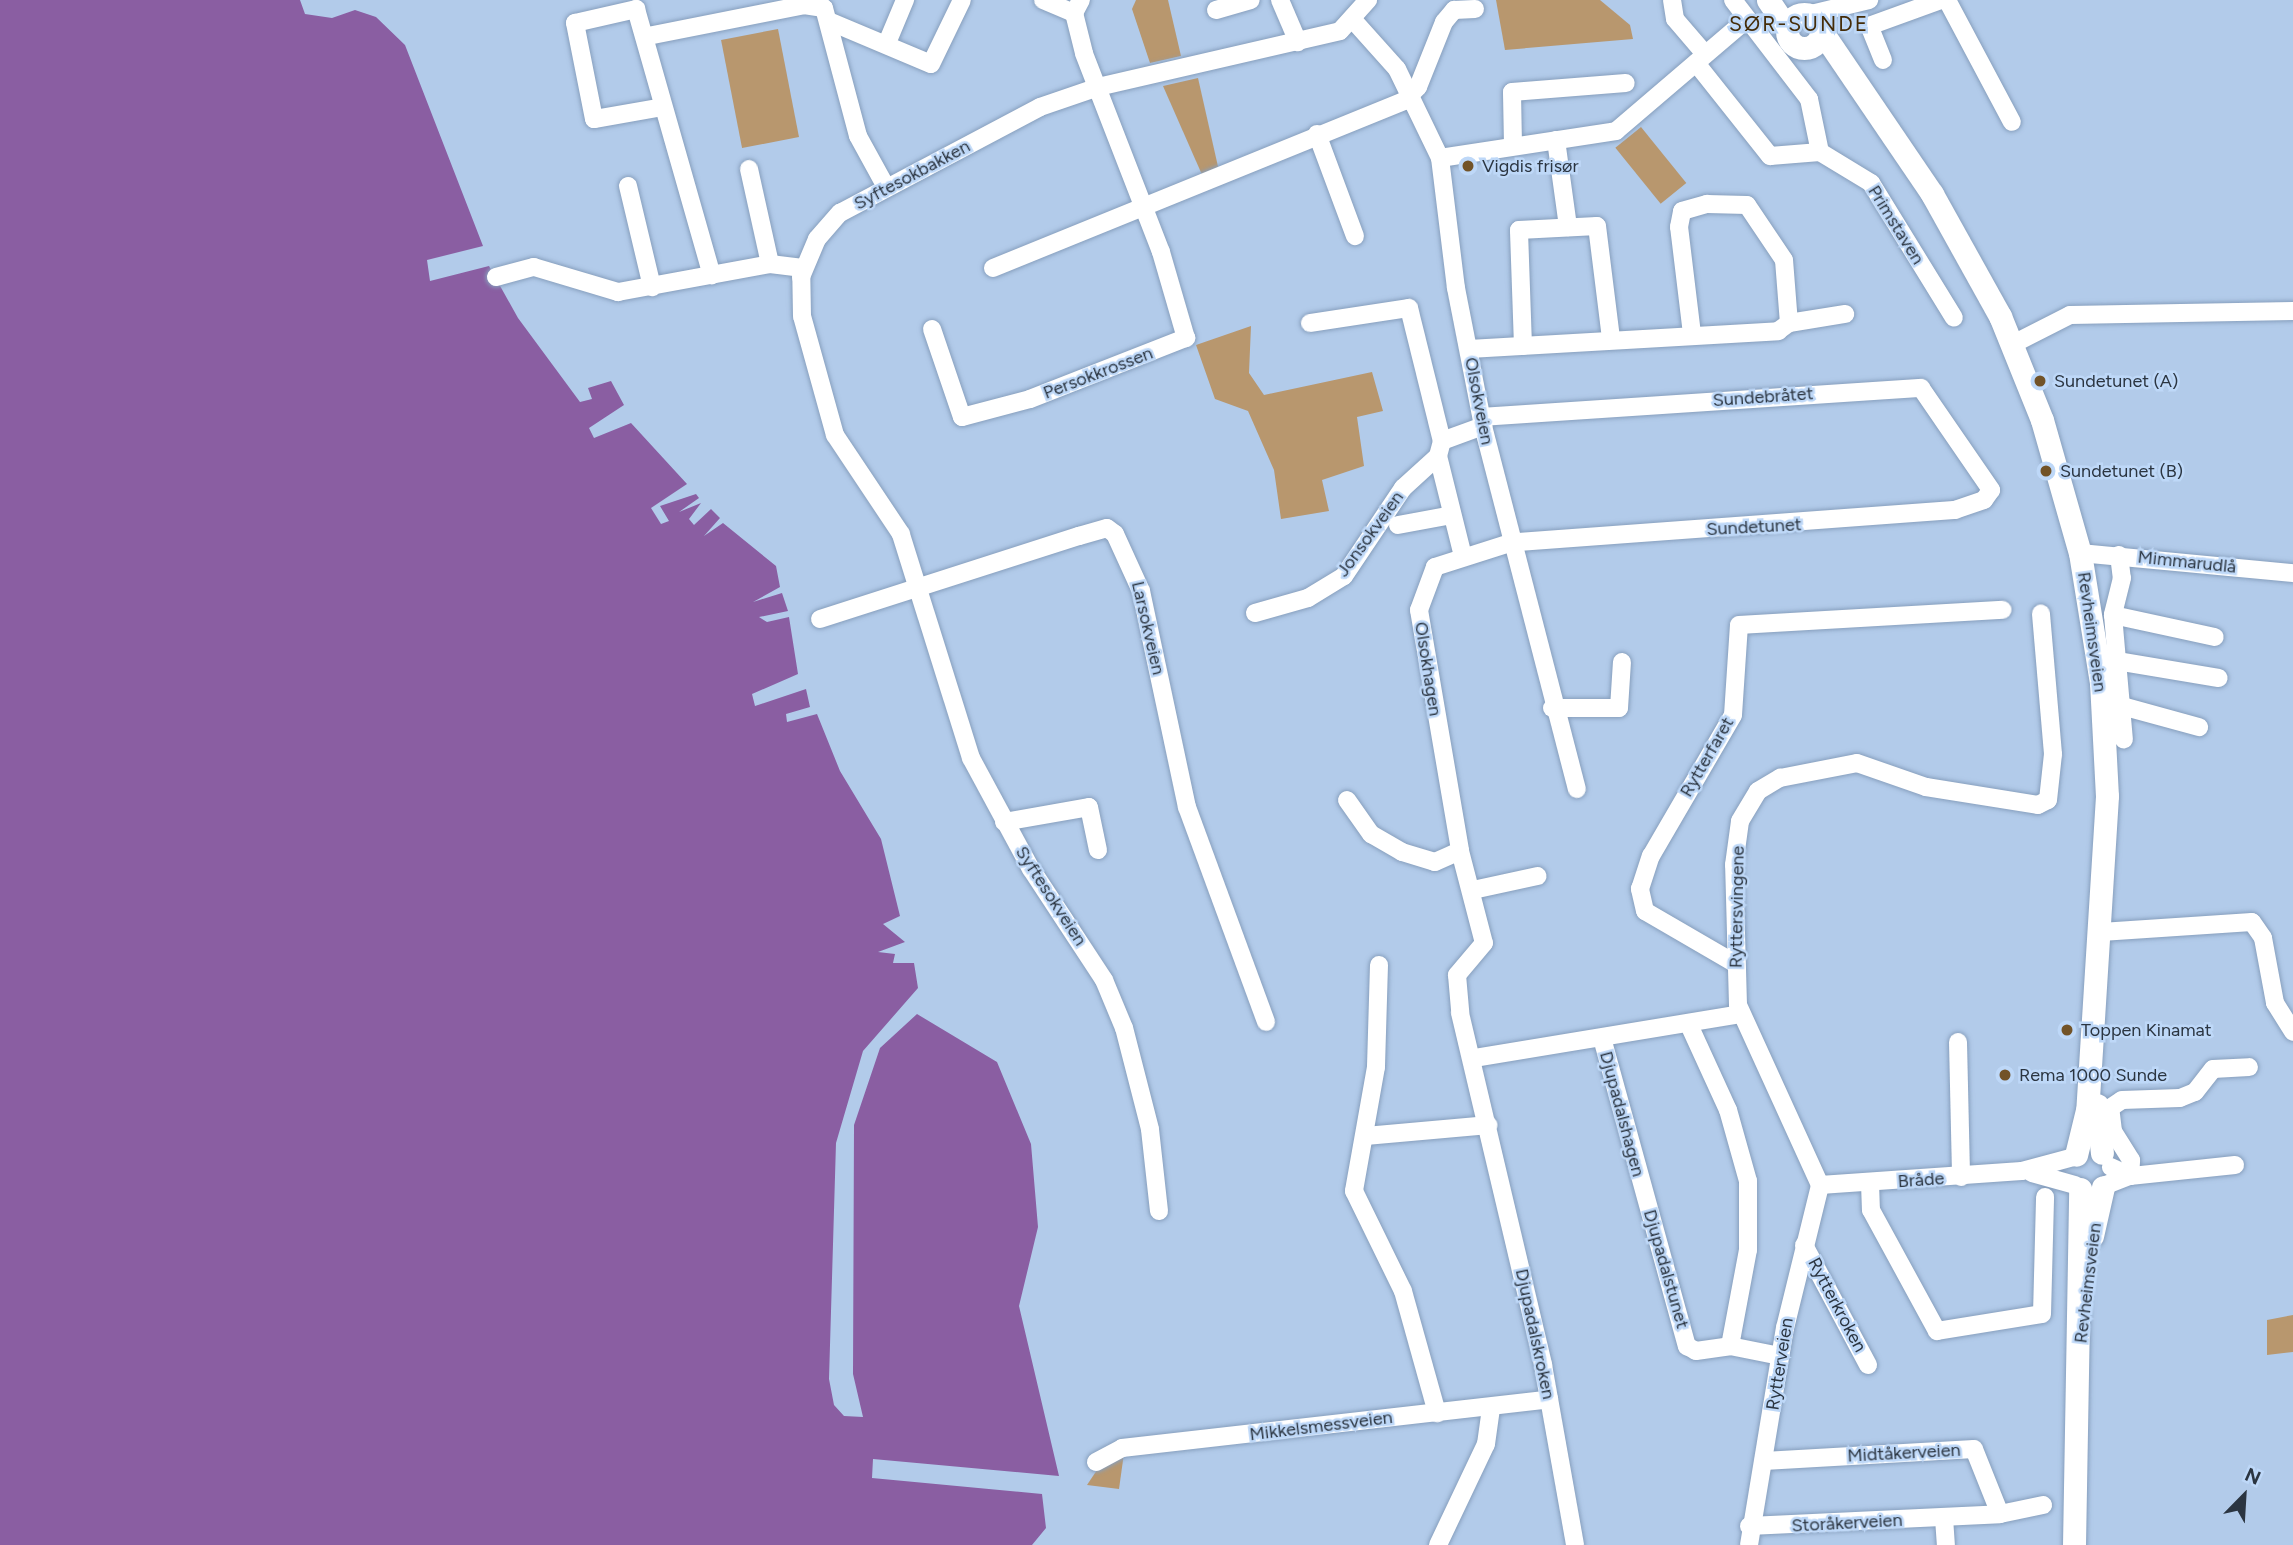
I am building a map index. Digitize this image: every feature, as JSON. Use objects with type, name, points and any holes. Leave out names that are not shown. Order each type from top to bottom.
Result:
[{"type":"main road","name":"Revheimsveien","points":[[1768,0],[1805,24],[1856,88],[1932,194],[2013,344],[2055,459],[2080,553],[2104,712],[2096,1120],[2111,1174],[2077,1379]]},
{"type":"main road","name":"Revheimsveien","points":[[2074,1545],[2078,1187],[2070,1174],[2087,1110],[2101,938]]},
{"type":"main road","points":[[2075,1156],[2111,1174]]},
{"type":"main road","points":[[2078,1187],[2111,1174]]},
{"type":"street","points":[[887,43],[905,0]]},
{"type":"street","points":[[648,36],[734,8],[816,5],[831,22],[887,43],[931,64],[962,0]]},
{"type":"street","points":[[1043,0],[1077,7]]},
{"type":"street","points":[[1216,10],[1251,0]]},
{"type":"street","points":[[1280,0],[1298,42]]},
{"type":"street","points":[[1354,21],[1368,0]]},
{"type":"street","points":[[1672,0],[1675,19],[1770,156],[1820,152],[1809,99],[1745,22],[1733,0]]},
{"type":"street","points":[[1883,60],[1868,32],[1871,24],[1941,0]]},
{"type":"street","points":[[1947,0],[2012,122]]},
{"type":"street","points":[[1805,24],[1864,1]]},
{"type":"street","name":"Persokkrossen","points":[[932,329],[962,417],[1030,399],[1175,345],[1186,338],[1183,319],[1145,205],[1098,87],[1077,7]]},
{"type":"street","points":[[663,107],[594,119],[575,23],[636,9],[648,36],[663,107],[712,275]]},
{"type":"street","points":[[993,268],[1317,135],[1409,93],[1418,87],[1437,21],[1454,10],[1475,9]]},
{"type":"street","name":"Syftesokbakken","points":[[915,588],[890,513],[835,435],[802,316],[803,268],[831,221],[886,187],[1041,107],[1098,87],[1340,32],[1354,21]]},
{"type":"street","name":"Olsokveien","points":[[1354,21],[1397,69],[1440,158],[1482,421],[1510,542],[1519,551],[1552,708],[1577,789]]},
{"type":"street","points":[[831,22],[858,136],[886,187]]},
{"type":"street","points":[[1440,158],[1611,132],[1633,117],[1745,22]]},
{"type":"street","points":[[1513,145],[1512,92],[1626,83]]},
{"type":"street","points":[[1317,135],[1355,236]]},
{"type":"street","points":[[1556,140],[1568,227]]},
{"type":"street","name":"Primstaven","points":[[1820,152],[1871,183],[1954,318]]},
{"type":"street","points":[[749,169],[770,264]]},
{"type":"street","points":[[628,186],[652,287]]},
{"type":"street","points":[[1692,334],[1679,227],[1682,211],[1707,204],[1747,205],[1784,260],[1788,323]]},
{"type":"street","points":[[1523,346],[1517,234],[1568,227],[1597,226],[1611,339]]},
{"type":"street","points":[[496,277],[534,267],[618,292],[770,264],[803,268]]},
{"type":"street","points":[[1310,323],[1410,309],[1463,556]]},
{"type":"street","points":[[2013,344],[2070,315],[2293,311]]},
{"type":"street","points":[[1469,349],[1778,331],[1788,323],[1845,314]]},
{"type":"street","name":"Sundebråtet","points":[[1482,421],[1921,388],[1991,490]]},
{"type":"street","name":"Jonsokveien","points":[[1255,613],[1316,595],[1344,576],[1403,488],[1440,448],[1482,421]]},
{"type":"street","name":"Sundetunet","points":[[1510,542],[1955,510],[1979,503],[1991,490]]},
{"type":"street","name":"Jonsokveien","points":[[1398,525],[1452,514]]},
{"type":"street","name":"Larsokveien","points":[[820,619],[1107,528],[1122,542],[1141,591],[1187,807],[1266,1022]]},
{"type":"street","name":"Olsokhagen","points":[[1482,927],[1460,851],[1419,610],[1435,567],[1510,542]]},
{"type":"street","name":"Mimmarudlå","points":[[2080,553],[2293,573]]},
{"type":"street","name":"Revheimsveien","points":[[2119,555],[2122,578],[2113,615],[2124,740]]},
{"type":"street","name":"Syftesokveien","points":[[915,588],[971,758],[1004,822],[1087,952],[1124,1028],[1150,1129],[1158,1211]]},
{"type":"street","name":"Rytterfaret","points":[[1736,964],[1645,911],[1640,889],[1651,856],[1733,715],[1739,625],[2003,610]]},
{"type":"street","name":"Ryttersvingene","points":[[1820,1185],[1741,1014],[1736,964],[1734,865],[1740,821],[1758,791],[1780,778],[1857,763],[1926,787],[2038,804],[2048,800],[2053,754],[2050,633],[2041,614]]},
{"type":"street","points":[[2113,615],[2216,637]]},
{"type":"street","points":[[1552,708],[1619,708],[1623,662]]},
{"type":"street","points":[[2117,662],[2219,678]]},
{"type":"street","points":[[2122,706],[2199,727]]},
{"type":"street","points":[[1347,800],[1371,834],[1402,852],[1435,862],[1460,851]]},
{"type":"street","points":[[1004,822],[1089,807],[1098,850]]},
{"type":"street","points":[[1473,890],[1538,876]]},
{"type":"street","points":[[2101,938],[2252,922],[2263,938],[2275,1003],[2293,1032]]},
{"type":"street","name":"Djupadalskroken","points":[[1482,927],[1484,943],[1457,975],[1549,1399],[1575,1545]]},
{"type":"street","points":[[1379,965],[1366,1136],[1356,1203],[1403,1291],[1437,1413]]},
{"type":"street","points":[[1475,1058],[1689,1025],[1741,1014]]},
{"type":"street","points":[[1689,1025],[1728,1110],[1748,1181],[1748,1250],[1730,1346]]},
{"type":"street","name":"Djupadalshagen","points":[[1602,1038],[1643,1190]]},
{"type":"street","points":[[1958,1042],[1961,1177]]},
{"type":"street","name":"Revheimsveien","points":[[2111,1174],[2131,1160],[2113,1131],[2110,1108],[2122,1100],[2195,1092],[2213,1069],[2249,1067]]},
{"type":"street","points":[[1366,1136],[1489,1125]]},
{"type":"street","name":"Bråde","points":[[1820,1185],[2022,1171],[2075,1156]]},
{"type":"street","points":[[2111,1174],[2235,1165]]},
{"type":"street","name":"Bråde","points":[[2022,1171],[2078,1187]]},
{"type":"street","points":[[1870,1183],[1871,1210],[1937,1331],[2042,1314],[2045,1197]]},
{"type":"street","name":"Rytterveien","points":[[1749,1545],[1749,1526],[1764,1461],[1780,1356],[1820,1185]]},
{"type":"street","name":"Djupadalstunet","points":[[1643,1190],[1687,1346],[1696,1351],[1730,1346],[1780,1356]]},
{"type":"street","name":"Rytterkroken","points":[[1804,1245],[1868,1365]]},
{"type":"street","name":"Mikkelsmessveien","points":[[1096,1462],[1122,1448],[1491,1409],[1549,1399]]},
{"type":"street","points":[[1438,1545],[1486,1444],[1491,1409]]},
{"type":"street","name":"Midtåkerveien","points":[[1764,1461],[1975,1449],[2000,1514]]},
{"type":"street","name":"Storåkerveien","points":[[1749,1526],[2000,1514],[2043,1504]]},
{"type":"street","points":[[1944,1518],[1946,1545]]},
{"type":"shaded area","points":[[0,0],[300,0],[305,14],[332,18],[355,10],[376,17],[405,45],[483,246],[427,260],[430,281],[489,266],[518,318],[580,402],[592,399],[588,388],[611,381],[624,405],[589,428],[594,438],[631,423],[687,484],[651,508],[661,524],[669,521],[660,506],[696,494],[699,498],[679,512],[701,503],[689,519],[694,525],[711,509],[720,518],[704,536],[723,523],[776,566],[780,587],[753,602],[782,593],[788,611],[759,617],[767,622],[789,617],[798,674],[752,694],[755,706],[806,689],[810,707],[786,714],[787,722],[817,714],[840,771],[881,839],[900,916],[883,924],[905,942],[878,952],[895,954],[893,963],[914,963],[918,988],[863,1051],[836,1143],[829,1379],[834,1405],[844,1416],[863,1417],[853,1374],[854,1125],[880,1048],[917,1014],[997,1062],[1031,1144],[1038,1227],[1019,1306],[1059,1476],[873,1459],[872,1478],[1042,1494],[1046,1528],[1032,1545],[0,1545]]},
{"type":"shaded area","points":[[1136,0],[1168,0],[1181,56],[1150,63],[1132,9]]},
{"type":"shaded area","points":[[1496,0],[1600,0],[1630,25],[1633,39],[1505,50]]},
{"type":"shaded area","points":[[778,29],[799,137],[742,148],[721,40]]},
{"type":"shaded area","points":[[1198,78],[1219,171],[1203,177],[1163,86]]},
{"type":"shaded area","points":[[1641,127],[1686,183],[1661,204],[1615,148]]},
{"type":"shaded area","points":[[1251,326],[1249,373],[1264,395],[1372,372],[1383,411],[1357,417],[1364,466],[1322,480],[1329,511],[1281,519],[1274,470],[1248,411],[1215,399],[1196,345]]},
{"type":"shaded area","points":[[2293,1315],[2293,1352],[2267,1355],[2267,1320]]},
{"type":"shaded area","points":[[1124,1453],[1119,1489],[1087,1485],[1099,1467]]},
{"type":"place","name":"Vigdis frisør","points":[[1468,166]]},
{"type":"place","name":"Sundetunet (A)","points":[[2040,381]]},
{"type":"place","name":"Sundetunet (B)","points":[[2046,471]]},
{"type":"place","name":"Toppen Kinamat","points":[[2067,1030]]},
{"type":"place","name":"Rema 1000 Sunde","points":[[2005,1075]]},
{"type":"district","name":"SØR-SUNDE","points":[[1799,24]]}]
